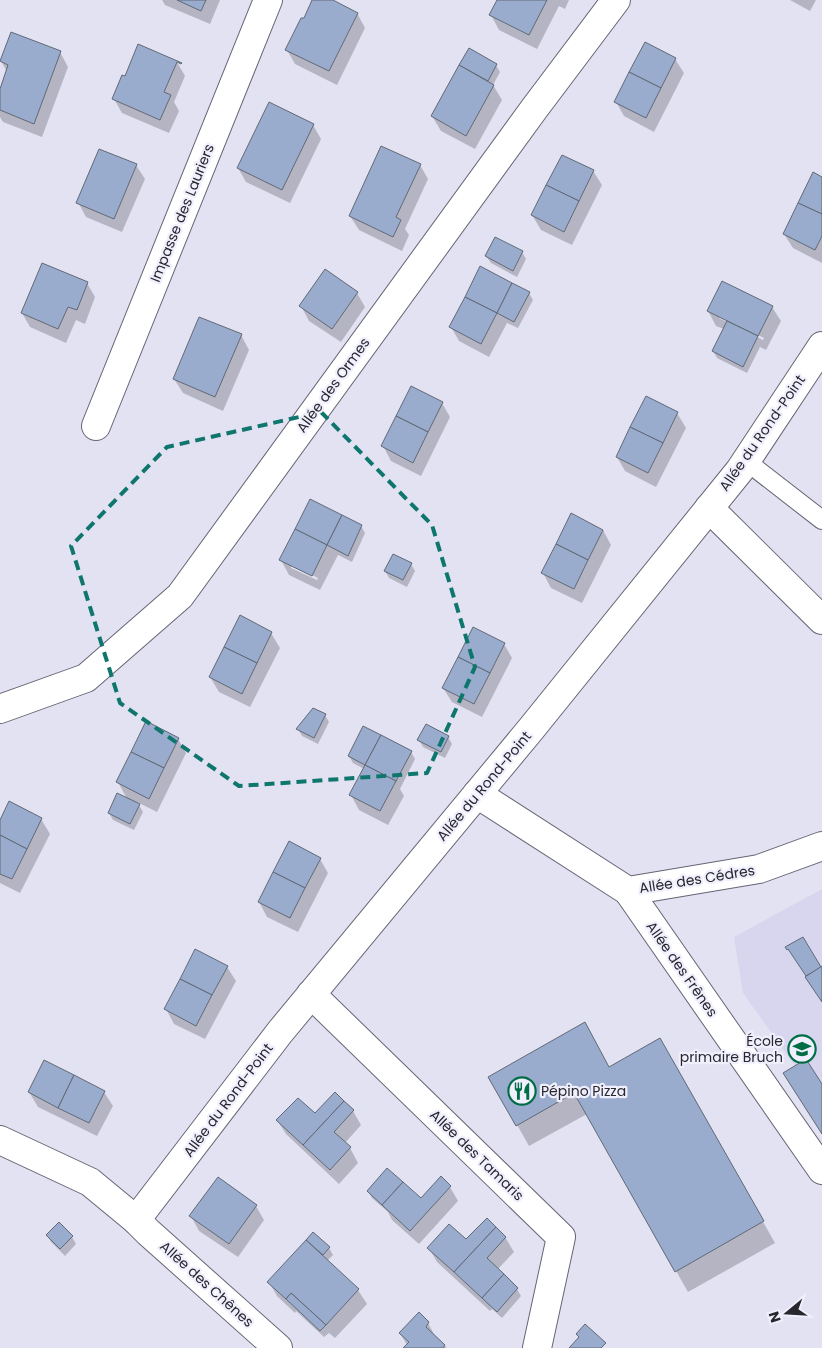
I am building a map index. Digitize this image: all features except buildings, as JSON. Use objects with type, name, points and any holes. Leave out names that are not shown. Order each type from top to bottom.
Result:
[{"type":"street","name":"Impasse des Lauriers","points":[[96,426],[268,0]]},
{"type":"street","name":"Allée des Ormes","points":[[0,709],[86,678],[180,596],[534,109],[616,0]]},
{"type":"street","name":"Allée du Rond-Point","points":[[136,1220],[280,1032],[477,794],[746,461],[822,346]]},
{"type":"street","points":[[709,508],[822,620]]},
{"type":"street","name":"Allée des Cédres","points":[[477,794],[628,891],[759,869],[822,846]]},
{"type":"street","name":"Allée des Frênes","points":[[628,891],[822,1170]]},
{"type":"street","name":"Allée des Tamaris","points":[[311,994],[561,1237],[537,1348]]},
{"type":"street","name":"Allée des Chênes","points":[[0,1140],[90,1182],[136,1220],[278,1348]]},
{"type":"lane","points":[[746,461],[822,520]]},
{"type":"highlighted area","points":[[321,412],[432,525],[475,667],[427,773],[239,786],[120,703],[71,546],[167,447]]},
{"type":"shaded area","name":"École primaire Bruch","points":[[822,889],[822,1104],[743,993],[734,937]]},
{"type":"place","name":"École primaire Bruch","points":[[802,1049]]},
{"type":"place","name":"Pépino Pizza","points":[[522,1091]]}]
